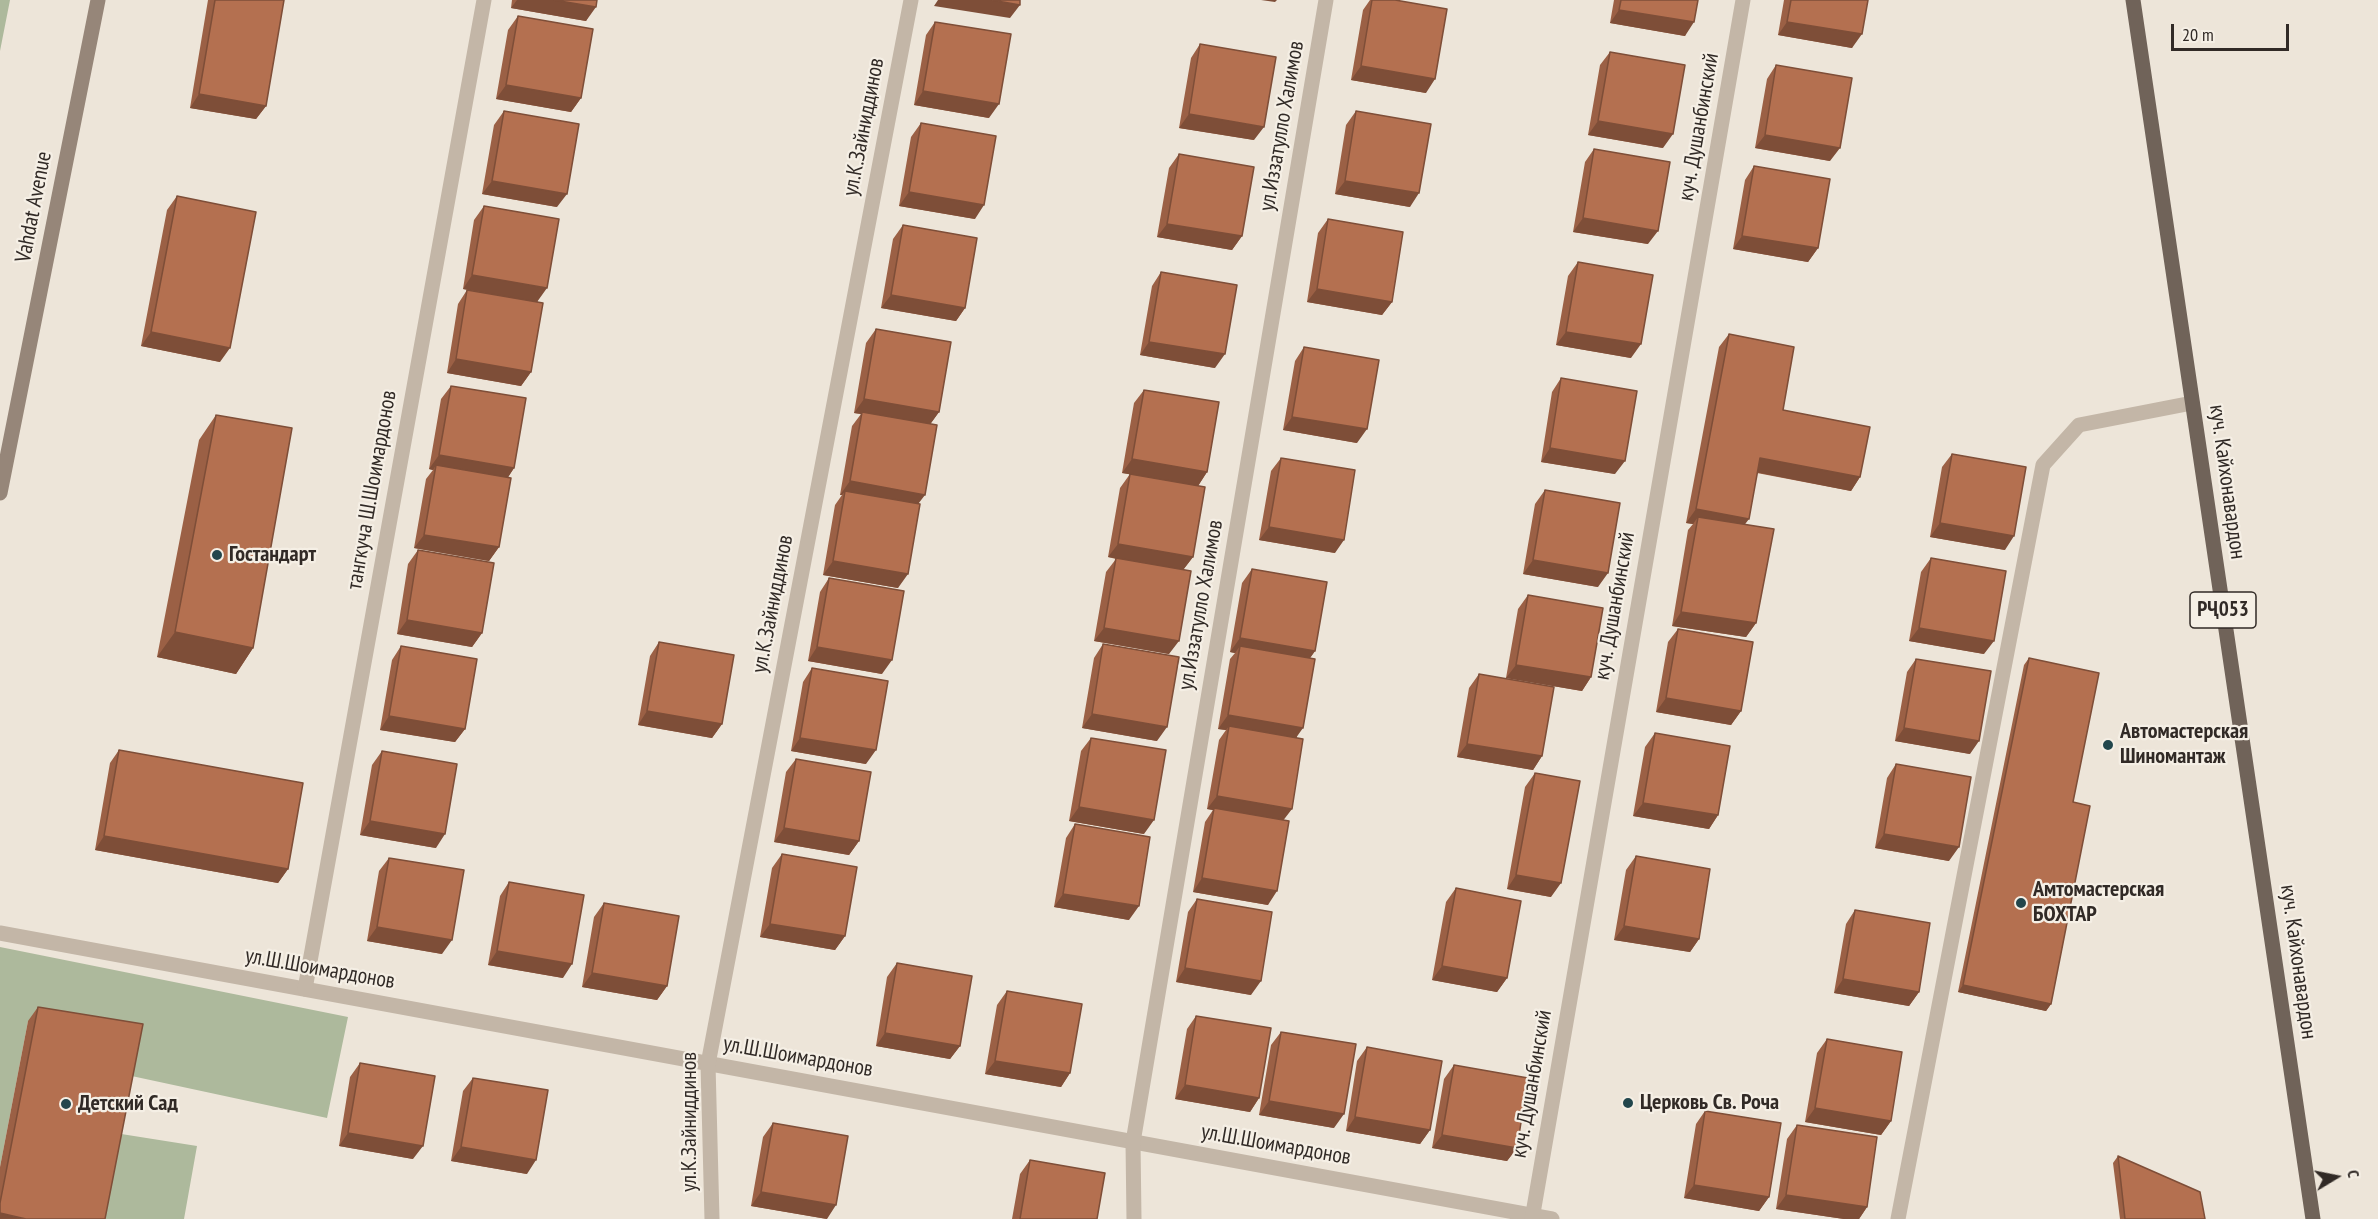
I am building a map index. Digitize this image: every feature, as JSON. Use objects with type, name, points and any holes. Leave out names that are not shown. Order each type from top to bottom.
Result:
[{"type":"main road","name":"Vahdat Avenue","points":[[0,494],[98,0]]},
{"type":"main road","name":"куч. Кайхонавардон","points":[[2133,0],[2313,1219]]},
{"type":"street","name":"тангкуча Ш.Шоимардонов","points":[[305,989],[484,0]]},
{"type":"street","name":"ул.К.Зайниддинов","points":[[712,1219],[708,1064],[911,0]]},
{"type":"street","name":"ул.Иззатулло Халимов","points":[[1134,1219],[1133,1142],[1326,0]]},
{"type":"street","name":"куч. Душанбинский","points":[[1532,1217],[1743,0]]},
{"type":"street","points":[[1898,1219],[2043,465],[2079,425],[2192,403]]},
{"type":"street","name":"ул.Ш.Шоимардонов","points":[[0,933],[1552,1219]]},
{"type":"green space","points":[[0,0],[10,0],[0,51]]},
{"type":"green space","points":[[0,947],[348,1017],[327,1118],[127,1075],[28,1021],[0,1167]]},
{"type":"green space","points":[[115,1133],[197,1146],[184,1219],[98,1219]]},
{"type":"building","points":[[215,0],[284,0],[266,106],[199,94]]},
{"type":"building","points":[[554,0],[597,0],[596,7]]},
{"type":"building","points":[[992,0],[1020,0],[1020,5]]},
{"type":"building","points":[[1372,0],[1395,0],[1447,9],[1435,79],[1361,66]]},
{"type":"building","points":[[1621,0],[1698,0],[1694,22],[1619,10]]},
{"type":"building","points":[[1791,0],[1868,0],[1862,34],[1787,22]]},
{"type":"building","points":[[518,16],[593,29],[581,98],[506,85]]},
{"type":"building","points":[[935,22],[1011,34],[999,104],[923,91]]},
{"type":"building","points":[[1200,44],[1276,57],[1264,127],[1189,114]]},
{"type":"building","points":[[1610,52],[1685,65],[1673,134],[1598,121]]},
{"type":"building","points":[[1776,65],[1852,78],[1840,148],[1765,135]]},
{"type":"building","points":[[504,111],[579,124],[567,194],[492,181]]},
{"type":"building","points":[[1356,111],[1431,124],[1419,193],[1345,181]]},
{"type":"building","points":[[921,123],[996,136],[984,205],[909,192]]},
{"type":"building","points":[[1594,149],[1670,162],[1658,231],[1583,218]]},
{"type":"building","points":[[1179,154],[1254,167],[1242,236],[1167,224]]},
{"type":"building","points":[[1754,166],[1830,179],[1818,248],[1742,236]]},
{"type":"building","points":[[177,196],[256,212],[230,348],[151,332]]},
{"type":"building","points":[[484,206],[559,219],[547,288],[472,275]]},
{"type":"building","points":[[1328,219],[1403,232],[1392,302],[1317,289]]},
{"type":"building","points":[[903,225],[977,238],[965,308],[891,295]]},
{"type":"building","points":[[1578,262],[1653,275],[1641,344],[1566,332]]},
{"type":"building","points":[[1161,272],[1237,285],[1225,354],[1149,342]]},
{"type":"building","points":[[467,290],[543,303],[531,372],[456,359]]},
{"type":"building","points":[[876,329],[951,342],[939,412],[864,399]]},
{"type":"building","points":[[1729,334],[1794,347],[1783,410],[1870,427],[1860,477],[1760,458],[1749,519],[1696,509]]},
{"type":"building","points":[[1304,347],[1379,360],[1367,429],[1292,417]]},
{"type":"building","points":[[1561,378],[1637,391],[1625,461],[1550,448]]},
{"type":"building","points":[[451,386],[526,398],[514,468],[439,455]]},
{"type":"building","points":[[1144,390],[1219,402],[1207,472],[1132,459]]},
{"type":"building","points":[[862,412],[937,425],[925,495],[850,481]]},
{"type":"building","name":"Гостандарт","points":[[216,415],[292,428],[253,648],[175,632]]},
{"type":"building","points":[[1952,454],[2026,467],[2014,536],[1940,523]]},
{"type":"building","points":[[1281,458],[1355,470],[1344,540],[1269,527]]},
{"type":"building","points":[[436,465],[511,478],[499,547],[424,535]]},
{"type":"building","points":[[1130,474],[1205,487],[1193,557],[1118,544]]},
{"type":"building","points":[[1545,490],[1620,503],[1608,573],[1533,560]]},
{"type":"building","points":[[845,491],[920,504],[908,574],[833,561]]},
{"type":"building","points":[[1698,517],[1774,529],[1756,623],[1681,612]]},
{"type":"building","points":[[418,550],[494,563],[482,633],[407,620]]},
{"type":"building","points":[[1116,558],[1191,571],[1179,641],[1104,628]]},
{"type":"building","points":[[1931,558],[2006,571],[1994,641],[1919,628]]},
{"type":"building","points":[[1252,569],[1327,582],[1315,651],[1240,638]]},
{"type":"building","points":[[829,578],[904,591],[892,660],[817,647]]},
{"type":"building","points":[[1528,595],[1603,608],[1591,677],[1516,665]]},
{"type":"building","points":[[1678,629],[1753,642],[1741,711],[1666,698]]},
{"type":"building","points":[[659,642],[734,655],[722,724],[647,711]]},
{"type":"building","points":[[1103,644],[1179,657],[1167,727],[1092,714]]},
{"type":"building","points":[[401,646],[477,659],[465,729],[389,716]]},
{"type":"building","points":[[1240,646],[1315,659],[1303,728],[1228,715]]},
{"type":"building","name":"Амтомастерская БОХТАР","points":[[2029,658],[2099,673],[2073,802],[2090,806],[2051,1004],[1963,985]]},
{"type":"building","points":[[1916,659],[1991,671],[1979,741],[1904,728]]},
{"type":"building","points":[[812,668],[888,681],[876,750],[800,738]]},
{"type":"building","points":[[1479,674],[1554,687],[1542,756],[1467,744]]},
{"type":"building","points":[[1229,726],[1303,739],[1292,809],[1217,796]]},
{"type":"building","points":[[1655,733],[1730,746],[1718,815],[1643,803]]},
{"type":"building","points":[[1091,738],[1166,750],[1154,820],[1079,807]]},
{"type":"building","points":[[119,750],[303,783],[288,869],[104,836]]},
{"type":"building","points":[[382,751],[457,764],[445,834],[370,821]]},
{"type":"building","points":[[796,759],[871,772],[859,841],[784,828]]},
{"type":"building","points":[[1896,764],[1971,777],[1959,847],[1884,834]]},
{"type":"building","points":[[1535,773],[1580,781],[1561,883],[1516,875]]},
{"type":"building","points":[[1214,808],[1289,821],[1277,891],[1202,878]]},
{"type":"building","points":[[1075,824],[1150,837],[1139,906],[1063,894]]},
{"type":"building","points":[[782,854],[857,867],[845,936],[770,924]]},
{"type":"building","points":[[1636,856],[1710,869],[1699,939],[1624,926]]},
{"type":"building","points":[[389,858],[464,870],[452,940],[377,927]]},
{"type":"building","points":[[509,882],[584,895],[572,964],[497,951]]},
{"type":"building","points":[[1456,888],[1521,901],[1507,978],[1442,966]]},
{"type":"building","points":[[1197,899],[1272,912],[1261,981],[1185,968]]},
{"type":"building","points":[[604,903],[679,916],[667,986],[592,973]]},
{"type":"building","points":[[1855,910],[1930,923],[1919,992],[1843,979]]},
{"type":"building","points":[[897,963],[972,976],[960,1046],[885,1033]]},
{"type":"building","points":[[1007,991],[1082,1004],[1070,1073],[995,1061]]},
{"type":"building","name":"Детский Сад","points":[[38,1007],[143,1024],[105,1219],[26,1219],[0,1213],[0,1203]]},
{"type":"building","points":[[1196,1016],[1271,1028],[1259,1098],[1185,1085]]},
{"type":"building","points":[[1281,1032],[1356,1044],[1344,1114],[1269,1101]]},
{"type":"building","points":[[1827,1039],[1902,1052],[1891,1121],[1815,1108]]},
{"type":"building","points":[[1367,1047],[1442,1061],[1430,1130],[1355,1117]]},
{"type":"building","points":[[360,1063],[435,1076],[423,1146],[348,1133]]},
{"type":"building","points":[[1454,1065],[1528,1078],[1517,1148],[1442,1135]]},
{"type":"building","points":[[473,1078],[548,1090],[536,1160],[461,1147]]},
{"type":"building","points":[[1705,1111],[1781,1123],[1769,1197],[1694,1185]]},
{"type":"building","points":[[773,1123],[848,1136],[836,1205],[761,1192]]},
{"type":"building","points":[[1797,1125],[1877,1137],[1867,1207],[1786,1195]]},
{"type":"building","points":[[2118,1156],[2200,1192],[2205,1219],[2125,1219]]},
{"type":"building","points":[[1030,1160],[1105,1173],[1097,1219],[1020,1219]]},
{"type":"place","name":"Гостандарт","points":[[217,555]]},
{"type":"place","name":"Автомастерская Шиномантаж","points":[[2108,745]]},
{"type":"place","name":"Амтомастерская БОХТАР","points":[[2021,903]]},
{"type":"place","name":"Церковь Св. Роча","points":[[1628,1103]]},
{"type":"place","name":"Детский Сад","points":[[66,1104]]}]
